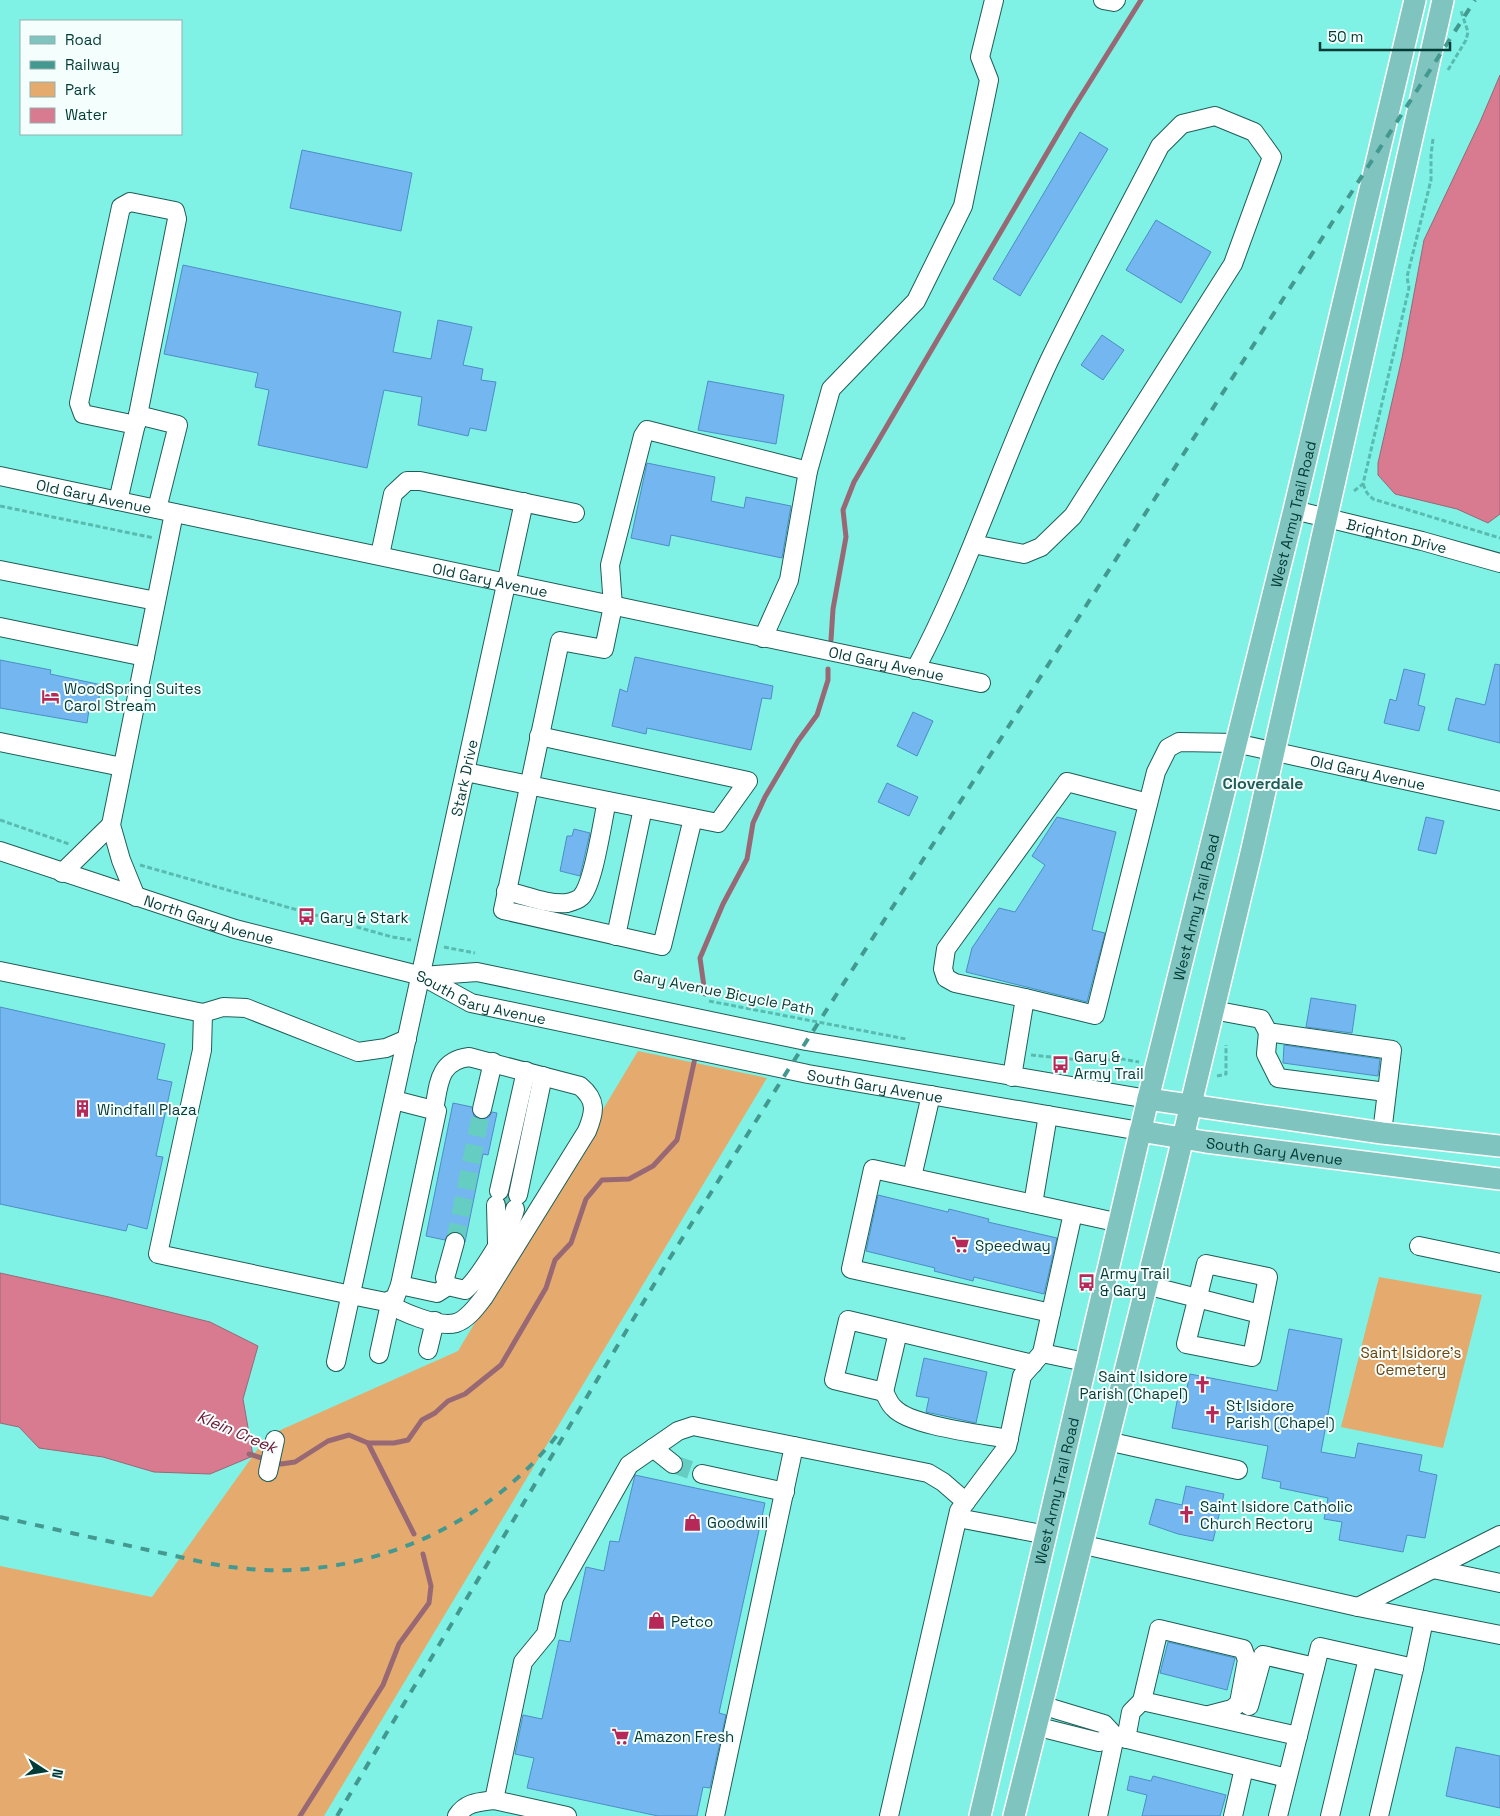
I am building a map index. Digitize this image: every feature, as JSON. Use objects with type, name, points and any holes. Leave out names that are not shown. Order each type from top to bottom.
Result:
[{"type":"main road","name":"West Army Trail Road","points":[[980,1816],[1140,1132],[1158,1066],[1235,743],[1294,510],[1415,0]]},
{"type":"main road","points":[[1014,1816],[1080,1544],[1191,1106],[1273,751],[1336,520],[1452,3]]},
{"type":"main road","name":"South Gary Avenue","points":[[1148,1099],[1382,1134],[1500,1146]]},
{"type":"main road","name":"South Gary Avenue","points":[[1140,1132],[1182,1139],[1500,1179]]},
{"type":"street","points":[[763,638],[789,580],[808,471],[830,389],[916,301],[963,206],[989,80],[980,57],[994,0]]},
{"type":"street","points":[[1103,0],[1116,0]]},
{"type":"street","points":[[915,670],[942,618],[1049,362],[1160,146],[1182,124],[1215,116],[1254,132],[1272,157],[1233,264],[1074,516],[1041,547],[1024,554],[973,544]]},
{"type":"street","points":[[118,501],[137,420],[177,219],[175,211],[130,202],[121,207],[79,404],[83,414],[137,420],[178,425],[156,601],[111,825],[121,860],[136,897]]},
{"type":"street","points":[[692,818],[662,946],[502,910],[560,641],[604,649],[613,606],[610,565],[643,436],[647,430],[808,471]]},
{"type":"street","name":"Old Gary Avenue","points":[[0,476],[981,683]]},
{"type":"street","points":[[380,555],[393,494],[407,481],[420,481],[575,513]]},
{"type":"street","name":"Stark Drive","points":[[336,1362],[422,976],[524,502]]},
{"type":"street","name":"Brighton Drive","points":[[1294,510],[1500,563]]},
{"type":"street","points":[[0,570],[156,601]]},
{"type":"street","points":[[0,627],[145,657]]},
{"type":"street","points":[[466,772],[718,823],[748,781],[539,736]]},
{"type":"street","points":[[0,742],[122,767]]},
{"type":"street","name":"Old Gary Avenue","points":[[1025,998],[1095,1015],[1156,772],[1168,748],[1179,742],[1235,743],[1500,801]]},
{"type":"street","points":[[1012,1078],[1025,998],[955,983],[946,978],[943,969],[946,949],[1067,782],[1148,803]]},
{"type":"street","points":[[506,891],[554,902],[568,902],[580,899],[585,892],[591,875],[607,801]]},
{"type":"street","points":[[616,936],[643,808]]},
{"type":"street","points":[[62,873],[111,825]]},
{"type":"street","name":"North Gary Avenue","points":[[0,851],[235,929],[422,976]]},
{"type":"street","points":[[0,971],[203,1013],[223,1007],[246,1008],[358,1052],[365,1053],[386,1048],[408,1039]]},
{"type":"street","name":"South Gary Avenue","points":[[422,976],[477,972],[797,1039],[1012,1078],[1148,1099]]},
{"type":"street","name":"South Gary Avenue","points":[[422,976],[471,1003],[794,1071],[1140,1132]]},
{"type":"street","points":[[1213,1010],[1261,1019],[1268,1032],[1266,1054],[1278,1078],[1386,1092]]},
{"type":"street","points":[[203,1013],[202,1050],[158,1254],[388,1303],[411,1315],[434,1321],[455,1323],[464,1319],[484,1296],[587,1131],[593,1111],[593,1101],[589,1094],[580,1086],[489,1061],[469,1057],[455,1059],[449,1064],[440,1082],[400,1285],[395,1298],[388,1303],[379,1354]]},
{"type":"street","points":[[1268,1032],[1392,1050],[1382,1134]]},
{"type":"street","points":[[482,1110],[489,1061]]},
{"type":"street","points":[[400,1285],[437,1293],[448,1286],[465,1290],[472,1285],[497,1243],[534,1073]]},
{"type":"street","points":[[912,1177],[931,1095]]},
{"type":"street","points":[[394,1100],[435,1110]]},
{"type":"street","points":[[1032,1204],[1048,1115]]},
{"type":"street","points":[[1051,1313],[851,1269],[873,1169],[1120,1223]]},
{"type":"street","points":[[889,1816],[962,1510],[1007,1447],[1022,1376],[1038,1358],[1051,1313],[1073,1212]]},
{"type":"street","points":[[448,1286],[445,1278],[455,1242]]},
{"type":"street","points":[[1419,1246],[1500,1263]]},
{"type":"street","points":[[1206,1264],[1268,1276],[1260,1314],[1252,1357],[1186,1344],[1206,1264]]},
{"type":"street","points":[[1146,1285],[1260,1314]]},
{"type":"street","points":[[884,1392],[834,1380],[848,1320],[898,1332],[1038,1358],[1085,1362]]},
{"type":"street","points":[[428,1350],[434,1321]]},
{"type":"street","points":[[898,1332],[884,1392],[893,1408],[904,1416],[924,1422],[1009,1439]]},
{"type":"street","points":[[494,1800],[523,1662],[546,1634],[554,1598],[629,1465],[678,1431],[693,1426],[928,1473],[943,1482],[962,1510],[1047,1535]]},
{"type":"street","points":[[268,1472],[274,1440]]},
{"type":"street","points":[[1107,1441],[1238,1470]]},
{"type":"street","points":[[715,1816],[794,1446]]},
{"type":"street","points":[[653,1448],[673,1464]]},
{"type":"street","points":[[702,1474],[785,1492]]},
{"type":"street","points":[[1358,1607],[1500,1535]]},
{"type":"street","points":[[1080,1544],[1358,1607],[1500,1635]]},
{"type":"street","points":[[1433,1569],[1500,1583]]},
{"type":"street","points":[[1379,1816],[1424,1620]]},
{"type":"street","points":[[1098,1816],[1120,1738],[1132,1712],[1142,1701],[1159,1629],[1243,1650],[1247,1660],[1239,1703],[1232,1709],[1209,1715]]},
{"type":"street","points":[[1278,1816],[1320,1647],[1414,1668]]},
{"type":"street","points":[[1244,1723],[1263,1655],[1315,1667]]},
{"type":"street","points":[[1330,1816],[1368,1658]]},
{"type":"street","points":[[1142,1701],[1298,1736]]},
{"type":"street","points":[[1041,1705],[1104,1724],[1120,1738]]},
{"type":"street","points":[[1035,1726],[1099,1742],[1120,1738],[1287,1778]]},
{"type":"street","points":[[1233,1816],[1244,1768]]},
{"type":"street","points":[[457,1816],[470,1803],[494,1800],[567,1816]]},
{"type":"path","points":[[1444,76],[1466,40],[1468,32],[1452,3]]},
{"type":"path","points":[[1434,133],[1431,154],[1432,180],[1407,277],[1409,288],[1363,484],[1366,493],[1373,499],[1500,538]]},
{"type":"path","points":[[1336,520],[1354,490],[1363,484]]},
{"type":"path","points":[[0,506],[154,538]]},
{"type":"path","points":[[0,820],[75,846]]},
{"type":"path","points":[[138,865],[402,938]]},
{"type":"path","points":[[454,949],[482,955]]},
{"type":"path","name":"Gary Avenue Bicycle Path","points":[[708,1001],[915,1040]]},
{"type":"path","points":[[1220,1077],[1226,1074],[1226,1043]]},
{"type":"path","points":[[1030,1055],[1091,1061],[1131,1061]]},
{"type":"green space","points":[[638,1051],[767,1078],[324,1816],[0,1816],[0,1566],[152,1597],[267,1436],[458,1351]]},
{"type":"green space","name":"Saint Isidore's Cemetery","points":[[1379,1277],[1482,1295],[1443,1448],[1341,1427]]},
{"type":"water","points":[[1500,75],[1500,514],[1488,523],[1457,509],[1395,494],[1378,475],[1378,463],[1402,358],[1424,240]]},
{"type":"water","points":[[0,1273],[210,1322],[258,1346],[243,1399],[253,1456],[210,1474],[154,1472],[103,1457],[39,1448],[19,1427],[0,1423]]},
{"type":"building","points":[[1080,132],[1108,149],[1020,296],[993,279]]},
{"type":"building","points":[[302,150],[412,173],[401,231],[290,208]]},
{"type":"building","points":[[1156,220],[1211,252],[1181,303],[1126,270]]},
{"type":"building","points":[[183,265],[401,312],[393,352],[431,359],[438,320],[472,327],[463,365],[483,369],[481,380],[496,382],[486,431],[470,428],[468,436],[418,425],[422,397],[384,390],[367,468],[258,445],[269,390],[255,387],[258,373],[164,354]]},
{"type":"building","points":[[1102,335],[1124,350],[1103,380],[1081,365]]},
{"type":"building","points":[[708,381],[784,395],[776,444],[698,430]]},
{"type":"building","points":[[647,463],[715,477],[711,501],[744,508],[746,497],[791,506],[782,558],[671,535],[669,546],[631,538]]},
{"type":"building","points":[[635,657],[773,686],[771,699],[762,698],[751,750],[647,728],[646,734],[612,726],[620,689],[627,692]]},
{"type":"building","name":"WoodSpring Suites Carol Stream","points":[[0,660],[51,670],[50,674],[102,685],[96,711],[89,710],[87,723],[0,708]]},
{"type":"building","points":[[1495,664],[1500,665],[1500,743],[1448,730],[1456,698],[1485,705]]},
{"type":"building","points":[[1404,669],[1425,674],[1418,705],[1425,707],[1419,731],[1384,723],[1390,699],[1396,701]]},
{"type":"building","points":[[913,712],[933,721],[917,756],[897,746]]},
{"type":"building","points":[[887,783],[918,797],[909,816],[878,802]]},
{"type":"building","points":[[1057,817],[1116,832],[1092,930],[1105,933],[1087,1002],[966,972],[972,948],[999,908],[1015,912],[1045,865],[1032,856]]},
{"type":"building","points":[[1426,817],[1444,821],[1436,854],[1418,850]]},
{"type":"building","points":[[574,829],[590,833],[580,876],[560,871],[567,836],[572,836]]},
{"type":"building","points":[[1311,998],[1356,1005],[1352,1033],[1306,1027]]},
{"type":"building","name":"Windfall Plaza","points":[[0,1007],[165,1044],[157,1079],[172,1082],[156,1156],[163,1157],[147,1229],[128,1224],[126,1231],[0,1204]]},
{"type":"building","points":[[1284,1045],[1380,1059],[1378,1076],[1283,1063]]},
{"type":"building","points":[[453,1103],[472,1107],[474,1116],[480,1119],[489,1117],[492,1112],[497,1113],[488,1155],[483,1154],[465,1242],[463,1235],[457,1232],[448,1234],[445,1240],[426,1236]]},
{"type":"building","name":"Speedway","points":[[878,1195],[948,1212],[949,1209],[989,1219],[988,1222],[1057,1238],[1044,1294],[974,1277],[973,1281],[934,1271],[935,1268],[866,1251]]},
{"type":"building","points":[[1289,1329],[1342,1339],[1321,1452],[1355,1458],[1358,1443],[1422,1455],[1419,1471],[1437,1475],[1425,1538],[1407,1535],[1403,1552],[1339,1540],[1342,1522],[1324,1519],[1328,1498],[1280,1488],[1281,1482],[1262,1478],[1268,1446],[1172,1428],[1178,1396],[1185,1397],[1190,1374],[1277,1391]]},
{"type":"building","points":[[924,1358],[987,1372],[976,1423],[926,1412],[929,1398],[916,1396]]},
{"type":"building","points":[[635,1475],[765,1503],[719,1713],[726,1715],[710,1788],[703,1787],[697,1816],[658,1816],[527,1788],[534,1758],[515,1754],[523,1715],[542,1719],[559,1640],[570,1642],[586,1567],[604,1571],[610,1541],[619,1542]]},
{"type":"building","name":"Saint Isidore Catholic Church Rectory","points":[[1186,1486],[1224,1494],[1213,1541],[1178,1534],[1149,1524],[1156,1499],[1182,1505]]},
{"type":"building","points":[[1168,1642],[1235,1658],[1227,1690],[1160,1673]]},
{"type":"building","points":[[1456,1747],[1500,1756],[1500,1808],[1446,1796]]},
{"type":"building","points":[[1130,1776],[1151,1781],[1153,1776],[1226,1795],[1220,1816],[1142,1816],[1147,1795],[1127,1790]]},
{"type":"waterway","points":[[831,640],[833,609],[846,537],[843,510],[854,482],[1071,112],[1141,0]]},
{"type":"waterway","points":[[705,994],[700,958],[723,904],[747,859],[753,823],[765,797],[798,741],[817,715],[828,680],[828,669]]},
{"type":"waterway","points":[[368,1443],[394,1443],[408,1440],[422,1420],[435,1413],[448,1401],[465,1394],[501,1365],[546,1288],[555,1260],[571,1243],[586,1199],[602,1180],[629,1179],[653,1166],[677,1140],[695,1058]]},
{"type":"waterway","name":"Klein Creek","points":[[249,1454],[281,1464],[295,1462],[328,1441],[349,1435],[368,1443],[414,1534]]},
{"type":"waterway","name":"Klein Creek","points":[[300,1816],[383,1685],[399,1644],[429,1603],[431,1586],[423,1554]]},
{"type":"tunnel","points":[[455,1242],[482,1109]]},
{"type":"tunnel","points":[[505,1207],[508,1193]]},
{"type":"tunnel","points":[[673,1464],[702,1474]]},
{"type":"railway","points":[[337,1816],[668,1261],[788,1070],[1475,0]]},
{"type":"railway","points":[[0,1517],[228,1567],[285,1570],[329,1566],[373,1557],[416,1542],[457,1522],[495,1497],[529,1468],[558,1434]]},
{"type":"place","name":"WoodSpring Suites Carol Stream","points":[[50,697]]},
{"type":"place","name":"Gary & Stark","points":[[306,917]]},
{"type":"place","name":"Gary & Army Trail","points":[[1060,1065]]},
{"type":"place","name":"Windfall Plaza","points":[[83,1109]]},
{"type":"place","name":"Speedway","points":[[961,1245]]},
{"type":"place","name":"Army Trail & Gary","points":[[1086,1282]]},
{"type":"place","name":"Saint Isidore Parish (Chapel)","points":[[1202,1385]]},
{"type":"place","name":"St Isidore Parish (Chapel)","points":[[1212,1414]]},
{"type":"place","name":"Saint Isidore Catholic Church Rectory","points":[[1186,1515]]},
{"type":"place","name":"Goodwill","points":[[693,1522]]},
{"type":"place","name":"Petco","points":[[657,1621]]},
{"type":"place","name":"Amazon Fresh","points":[[620,1736]]},
{"type":"district","name":"Cloverdale","points":[[1263,783]]}]
